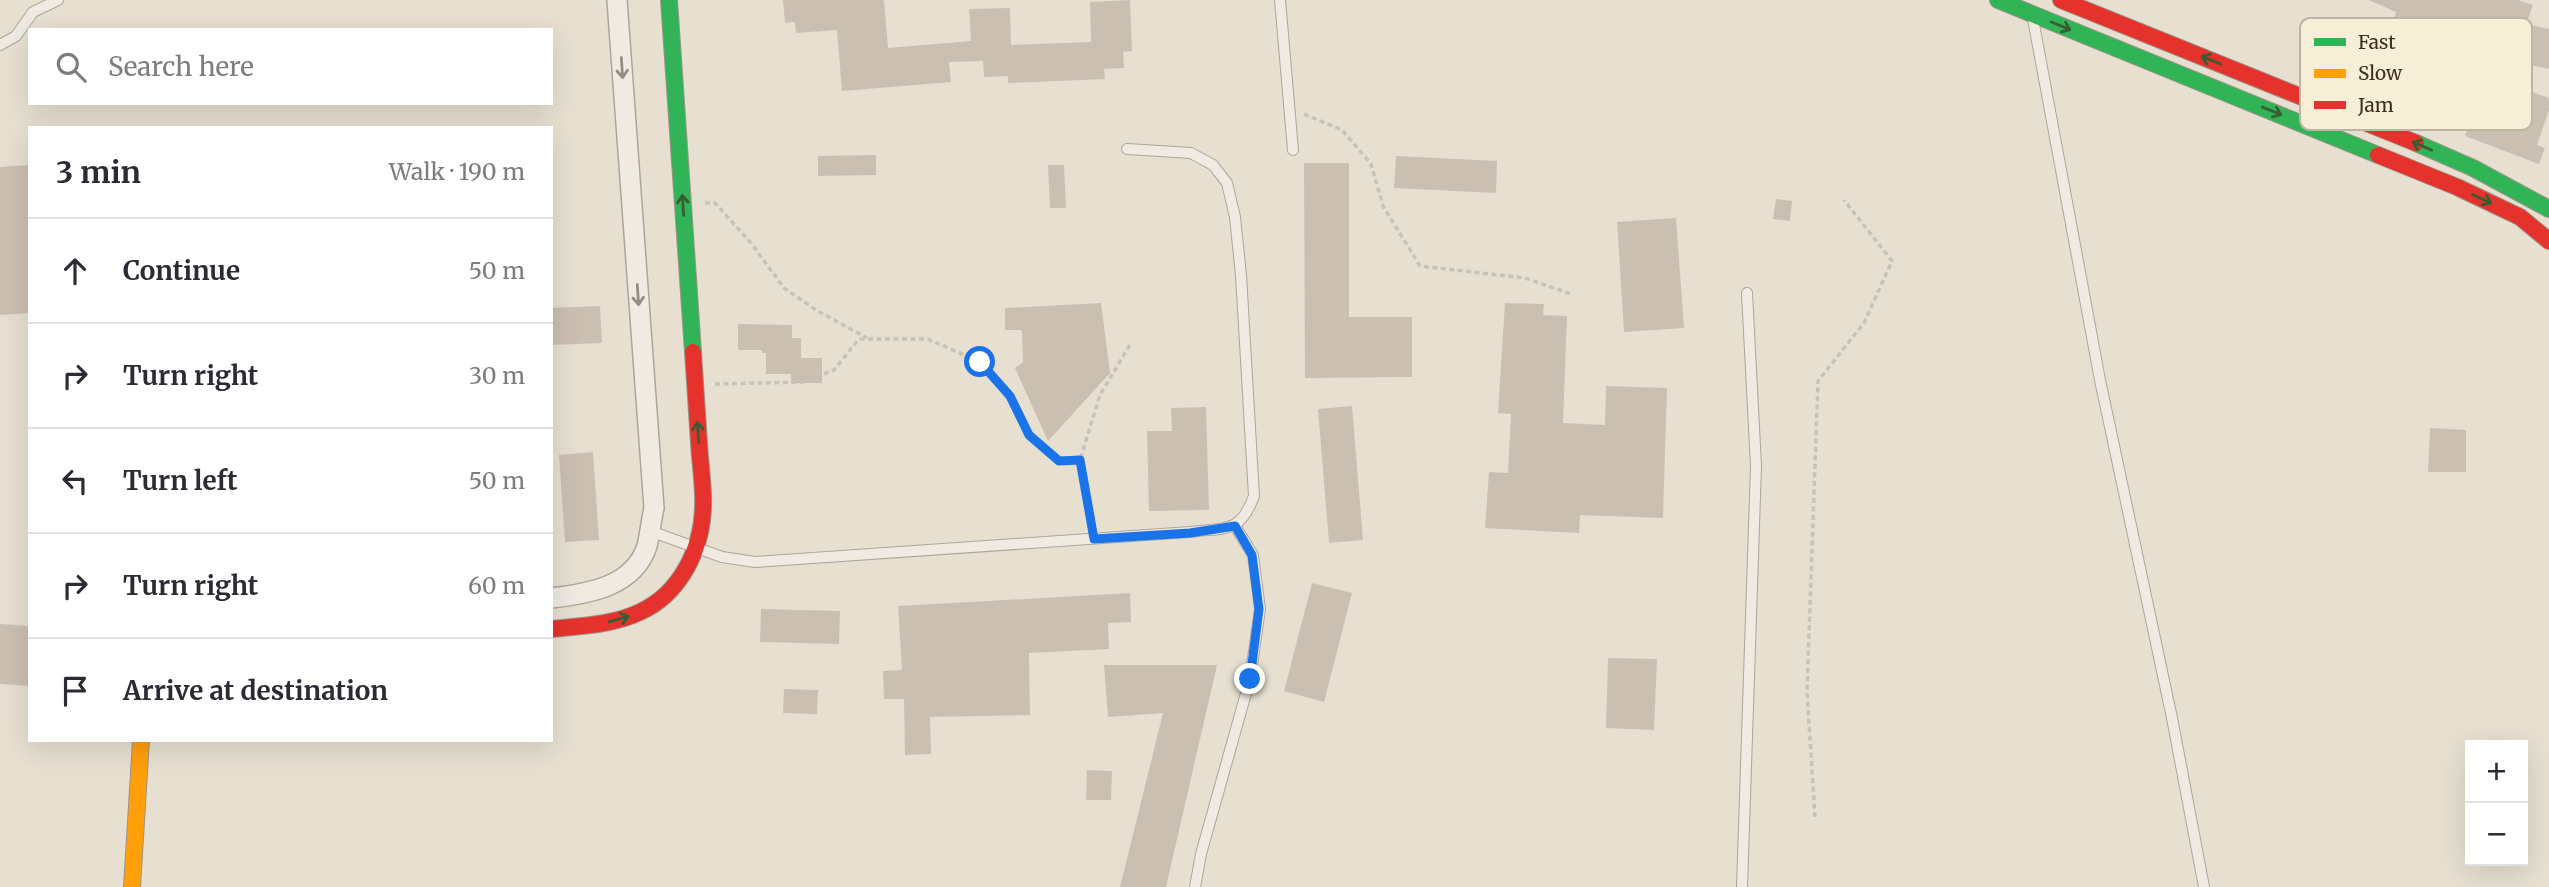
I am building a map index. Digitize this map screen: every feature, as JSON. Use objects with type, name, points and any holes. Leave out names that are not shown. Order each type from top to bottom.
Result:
[{"type":"main road","points":[[553,629],[613,621],[654,607],[679,582],[696,547],[703,507],[669,0]]},
{"type":"main road","points":[[1998,0],[2300,123]]},
{"type":"main road","points":[[2062,0],[2300,96]]},
{"type":"main road","points":[[2317,130],[2457,187],[2521,217],[2549,241]]},
{"type":"main road","points":[[2385,130],[2473,168],[2549,209]]},
{"type":"main road","points":[[132,887],[141,742]]},
{"type":"street","points":[[553,598],[608,588],[629,573],[646,549],[654,508],[617,0]]},
{"type":"lane","points":[[0,45],[16,36],[33,12],[58,0]]},
{"type":"lane","points":[[1280,0],[1293,150]]},
{"type":"lane","points":[[2032,14],[2100,380],[2172,718],[2204,887]]},
{"type":"lane","points":[[650,531],[722,557],[754,562],[1190,533],[1235,526],[1247,516],[1254,496],[1241,275],[1227,183],[1213,164],[1191,153],[1126,149]]},
{"type":"lane","points":[[1742,887],[1756,466],[1747,293]]},
{"type":"lane","points":[[1195,887],[1201,854],[1250,679],[1259,609],[1252,555],[1235,526]]},
{"type":"path","points":[[1289,107],[1342,130],[1371,164],[1383,206],[1420,266],[1525,278],[1571,294]]},
{"type":"path","points":[[1815,817],[1807,691],[1818,381],[1864,323],[1892,261],[1844,200]]},
{"type":"path","points":[[682,203],[715,203],[751,243],[783,288],[869,339]]},
{"type":"path","points":[[695,385],[802,382],[834,370],[859,339],[928,339],[980,362],[1010,396],[1029,435],[1059,461],[1080,460]]},
{"type":"path","points":[[1094,539],[1080,460],[1100,395],[1131,343]]},
{"type":"building","points":[[783,0],[884,0],[888,48],[971,41],[969,9],[1010,8],[1011,45],[1091,42],[1090,2],[1130,0],[1132,51],[1123,52],[1124,68],[1104,69],[1105,79],[1008,83],[1008,76],[984,77],[983,61],[949,62],[951,82],[842,91],[837,30],[796,33],[795,22],[785,23]]},
{"type":"building","points":[[2369,0],[2518,0],[2533,5],[2528,18],[2394,18],[2396,12]]},
{"type":"building","points":[[2532,25],[2549,29],[2549,69],[2532,65]]},
{"type":"building","points":[[2532,92],[2549,98],[2549,110],[2537,145],[2545,148],[2539,164],[2465,136],[2468,130],[2532,130]]},
{"type":"building","points":[[876,155],[876,175],[818,176],[818,156]]},
{"type":"building","points":[[1396,156],[1497,161],[1496,193],[1394,188]]},
{"type":"building","points":[[1304,163],[1349,163],[1349,317],[1412,317],[1412,377],[1305,378]]},
{"type":"building","points":[[28,165],[28,313],[0,315],[0,167]]},
{"type":"building","points":[[1048,165],[1064,165],[1066,208],[1050,208]]},
{"type":"building","points":[[1776,199],[1792,201],[1790,221],[1773,219]]},
{"type":"building","points":[[1676,218],[1684,328],[1624,332],[1617,222]]},
{"type":"building","points":[[1101,303],[1110,373],[1048,441],[1015,368],[1023,362],[1022,330],[1005,330],[1005,308]]},
{"type":"building","points":[[1505,303],[1544,304],[1543,315],[1567,316],[1563,423],[1605,425],[1606,386],[1667,388],[1663,518],[1580,515],[1579,533],[1485,528],[1489,472],[1508,473],[1511,414],[1498,413]]},
{"type":"building","points":[[600,306],[602,343],[553,345],[553,308]]},
{"type":"building","points":[[738,324],[792,325],[792,338],[801,338],[801,358],[822,358],[822,383],[791,383],[791,374],[766,374],[766,353],[762,353],[762,350],[738,350]]},
{"type":"building","points":[[1352,406],[1363,540],[1329,543],[1318,409]]},
{"type":"building","points":[[1206,407],[1209,510],[1149,511],[1147,431],[1172,431],[1171,408]]},
{"type":"building","points":[[2430,428],[2466,430],[2466,472],[2428,472]]},
{"type":"building","points":[[593,452],[599,540],[565,542],[559,455]]},
{"type":"building","points":[[1312,583],[1352,593],[1324,702],[1284,691]]},
{"type":"building","points":[[1130,593],[1131,622],[1108,623],[1109,649],[1029,653],[1030,715],[930,717],[931,754],[905,755],[904,699],[884,699],[883,671],[902,670],[898,606]]},
{"type":"building","points":[[761,609],[840,611],[839,644],[760,642]]},
{"type":"building","points":[[0,624],[28,626],[28,686],[0,684]]},
{"type":"building","points":[[1608,658],[1657,659],[1654,730],[1606,728]]},
{"type":"building","points":[[1104,665],[1217,665],[1166,887],[1120,887],[1163,713],[1108,717]]},
{"type":"building","points":[[784,689],[818,690],[817,714],[783,713]]},
{"type":"building","points":[[1087,770],[1112,771],[1111,800],[1086,800]]},
{"type":"traffic: fast","points":[[669,0],[693,352]]},
{"type":"traffic: fast","points":[[1998,0],[2300,123]]},
{"type":"traffic: fast","points":[[2317,130],[2378,155]]},
{"type":"traffic: fast","points":[[2416,143],[2473,168],[2549,209]]},
{"type":"traffic: slow","points":[[132,887],[141,742]]},
{"type":"traffic: jam","points":[[2061,0],[2300,96]]},
{"type":"traffic: jam","points":[[2384,130],[2416,143]]},
{"type":"traffic: jam","points":[[2378,155],[2457,187],[2520,217],[2549,241]]},
{"type":"traffic: jam","points":[[553,629],[608,622],[640,612],[667,594],[686,568],[698,539],[703,507],[693,352]]},
{"type":"route","points":[[980,362],[1010,396],[1029,435],[1059,461],[1080,460],[1094,539],[1190,533],[1235,526],[1252,555],[1259,609],[1250,679]]}]
